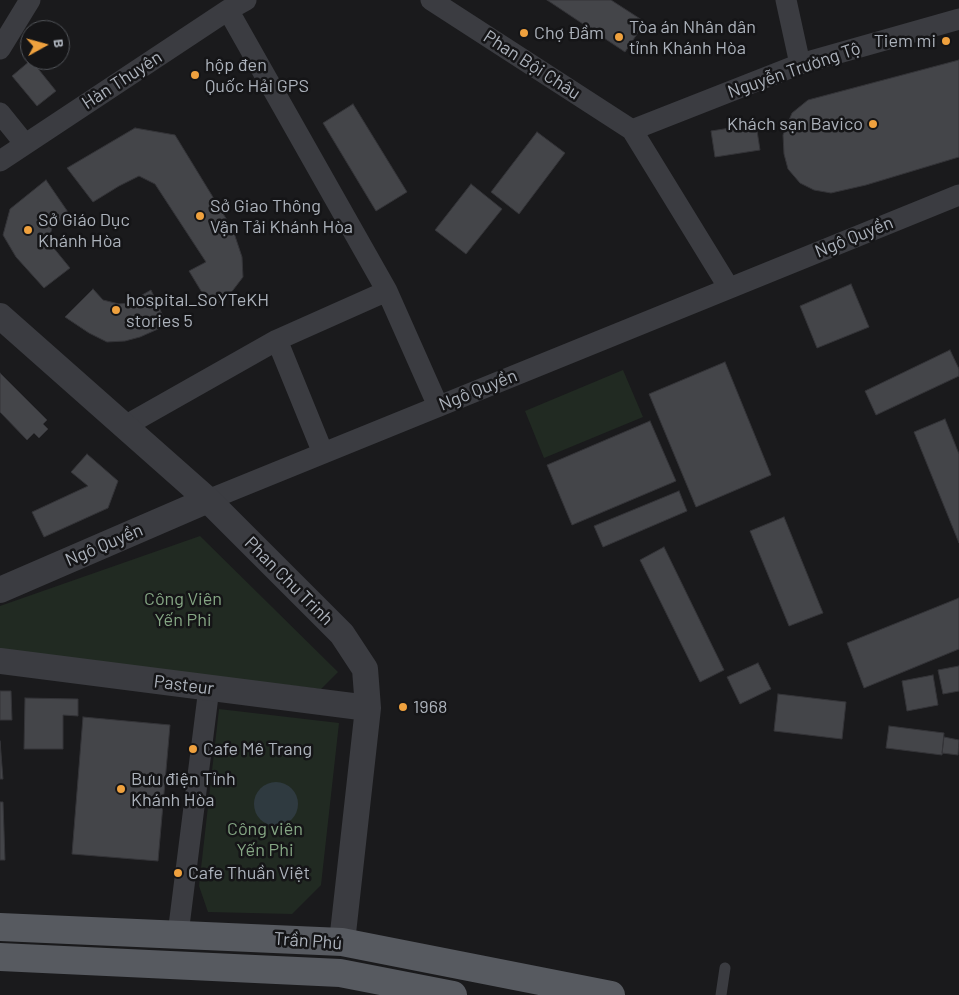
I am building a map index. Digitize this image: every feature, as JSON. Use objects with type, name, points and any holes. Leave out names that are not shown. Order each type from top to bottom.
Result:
[{"type":"main road","name":"Trần Phú","points":[[0,927],[342,942],[607,995]]},
{"type":"main road","points":[[340,973],[342,942]]},
{"type":"main road","name":"Trần Phú","points":[[0,957],[340,973],[452,995]]},
{"type":"street","points":[[0,49],[30,0]]},
{"type":"street","name":"Phan Bội Châu","points":[[431,0],[632,130]]},
{"type":"street","points":[[786,0],[800,64]]},
{"type":"street","points":[[237,5],[388,291],[438,406]]},
{"type":"street","name":"Hàn Thuyên","points":[[0,161],[237,5]]},
{"type":"street","name":"Nguyễn Trường Tộ","points":[[632,130],[800,64],[959,19]]},
{"type":"street","points":[[0,113],[25,144]]},
{"type":"street","points":[[632,130],[729,288]]},
{"type":"street","name":"Ngô Quyền","points":[[0,590],[322,453],[959,195]]},
{"type":"street","points":[[125,426],[277,340],[388,291]]},
{"type":"street","name":"Phan Chu Trinh","points":[[0,316],[208,500],[342,634],[365,669],[368,708],[342,942]]},
{"type":"street","points":[[277,340],[322,453]]},
{"type":"street","name":"Pasteur","points":[[0,661],[368,708]]},
{"type":"street","points":[[178,934],[209,688]]},
{"type":"lane","points":[[721,995],[725,968]]},
{"type":"green space","points":[[623,370],[643,417],[544,458],[525,411]]},
{"type":"green space","name":"Công Viên Yến Phi","points":[[200,536],[338,672],[321,689],[0,652],[0,606]]},
{"type":"green space","name":"Công viên Yến Phi","points":[[219,709],[339,723],[321,885],[292,914],[208,912],[199,886]]},
{"type":"shaded area","points":[[276,782],[288,786],[294,792],[298,804],[294,816],[288,822],[276,826],[264,822],[258,816],[254,804],[258,792],[264,786]]},
{"type":"building","name":"Tòa án Nhân dân tỉnh Khánh Hòa","points":[[547,0],[611,0],[645,22],[625,52]]},
{"type":"building","name":"Khách sạn Bavico","points":[[959,60],[959,157],[866,185],[831,193],[814,190],[800,183],[788,169],[784,154],[783,135],[792,113],[808,100]]},
{"type":"building","points":[[20,69],[39,70],[56,91],[37,106],[12,76]]},
{"type":"building","points":[[353,104],[407,192],[376,211],[323,123]]},
{"type":"building","points":[[756,124],[760,150],[715,157],[711,131]]},
{"type":"building","name":"Sở Giao Thông Vận Tải Khánh Hòa","points":[[135,128],[175,135],[233,230],[242,257],[243,277],[230,294],[212,309],[189,271],[206,262],[155,184],[139,176],[93,202],[67,168]]},
{"type":"building","points":[[537,132],[565,153],[519,214],[491,192]]},
{"type":"building","name":"Sở Giáo Dục Khánh Hòa","points":[[46,180],[70,215],[53,225],[48,241],[70,268],[44,288],[16,257],[3,235],[10,209]]},
{"type":"building","points":[[471,184],[502,209],[466,254],[435,230]]},
{"type":"building","points":[[851,284],[869,327],[817,348],[800,306]]},
{"type":"building","name":"hospital_SoYTeKH stories 5","points":[[93,289],[103,300],[119,304],[128,303],[151,290],[167,325],[140,337],[125,341],[107,342],[65,317]]},
{"type":"building","points":[[950,350],[959,369],[959,376],[876,415],[865,391]]},
{"type":"building","points":[[725,362],[771,475],[696,507],[649,394]]},
{"type":"building","points":[[0,373],[47,420],[43,424],[48,429],[39,438],[34,433],[27,440],[0,412]]},
{"type":"building","points":[[945,419],[959,454],[959,543],[914,432]]},
{"type":"building","points":[[650,421],[676,481],[572,525],[547,465]]},
{"type":"building","points":[[87,454],[118,481],[108,508],[44,537],[32,512],[88,486],[71,472]]},
{"type":"building","points":[[679,491],[687,511],[603,547],[594,526]]},
{"type":"building","points":[[784,517],[823,613],[789,626],[750,531]]},
{"type":"building","points":[[664,547],[724,670],[700,682],[640,560]]},
{"type":"building","points":[[959,598],[959,649],[864,688],[847,643]]},
{"type":"building","points":[[758,663],[771,689],[740,704],[727,677]]},
{"type":"building","points":[[959,666],[959,691],[943,694],[938,670]]},
{"type":"building","points":[[933,675],[938,705],[907,711],[902,681]]},
{"type":"building","points":[[0,691],[11,691],[12,720],[0,720]]},
{"type":"building","points":[[778,694],[846,702],[842,739],[774,731]]},
{"type":"building","points":[[25,698],[78,699],[78,716],[63,715],[63,749],[24,749]]},
{"type":"building","name":"Bưu điện Tỉnh Khánh Hòa","points":[[83,717],[170,725],[158,861],[72,854]]},
{"type":"building","points":[[889,726],[944,733],[942,755],[886,748]]},
{"type":"building","points":[[944,737],[959,740],[958,755],[942,753]]},
{"type":"building","points":[[0,741],[3,779],[0,779]]},
{"type":"building","points":[[0,802],[3,802],[5,860],[0,860]]},
{"type":"place","name":"Chợ Đầm","points":[[524,33]]},
{"type":"place","name":"Tòa án Nhân dân tỉnh Khánh Hòa","points":[[619,37]]},
{"type":"place","name":"Tiem mi","points":[[946,41]]},
{"type":"place","name":"hộp đen Quốc Hải GPS","points":[[195,75]]},
{"type":"place","name":"Khách sạn Bavico","points":[[873,124]]},
{"type":"place","name":"Sở Giao Thông Vận Tải Khánh Hòa","points":[[200,216]]},
{"type":"place","name":"Sở Giáo Dục Khánh Hòa","points":[[28,230]]},
{"type":"place","name":"hospital_SoYTeKH stories 5","points":[[116,310]]},
{"type":"place","name":"1968","points":[[403,707]]},
{"type":"place","name":"Cafe Mê Trang","points":[[193,749]]},
{"type":"place","name":"Bưu điện Tỉnh Khánh Hòa","points":[[121,789]]},
{"type":"place","name":"Cafe Thuần Việt","points":[[178,873]]}]
